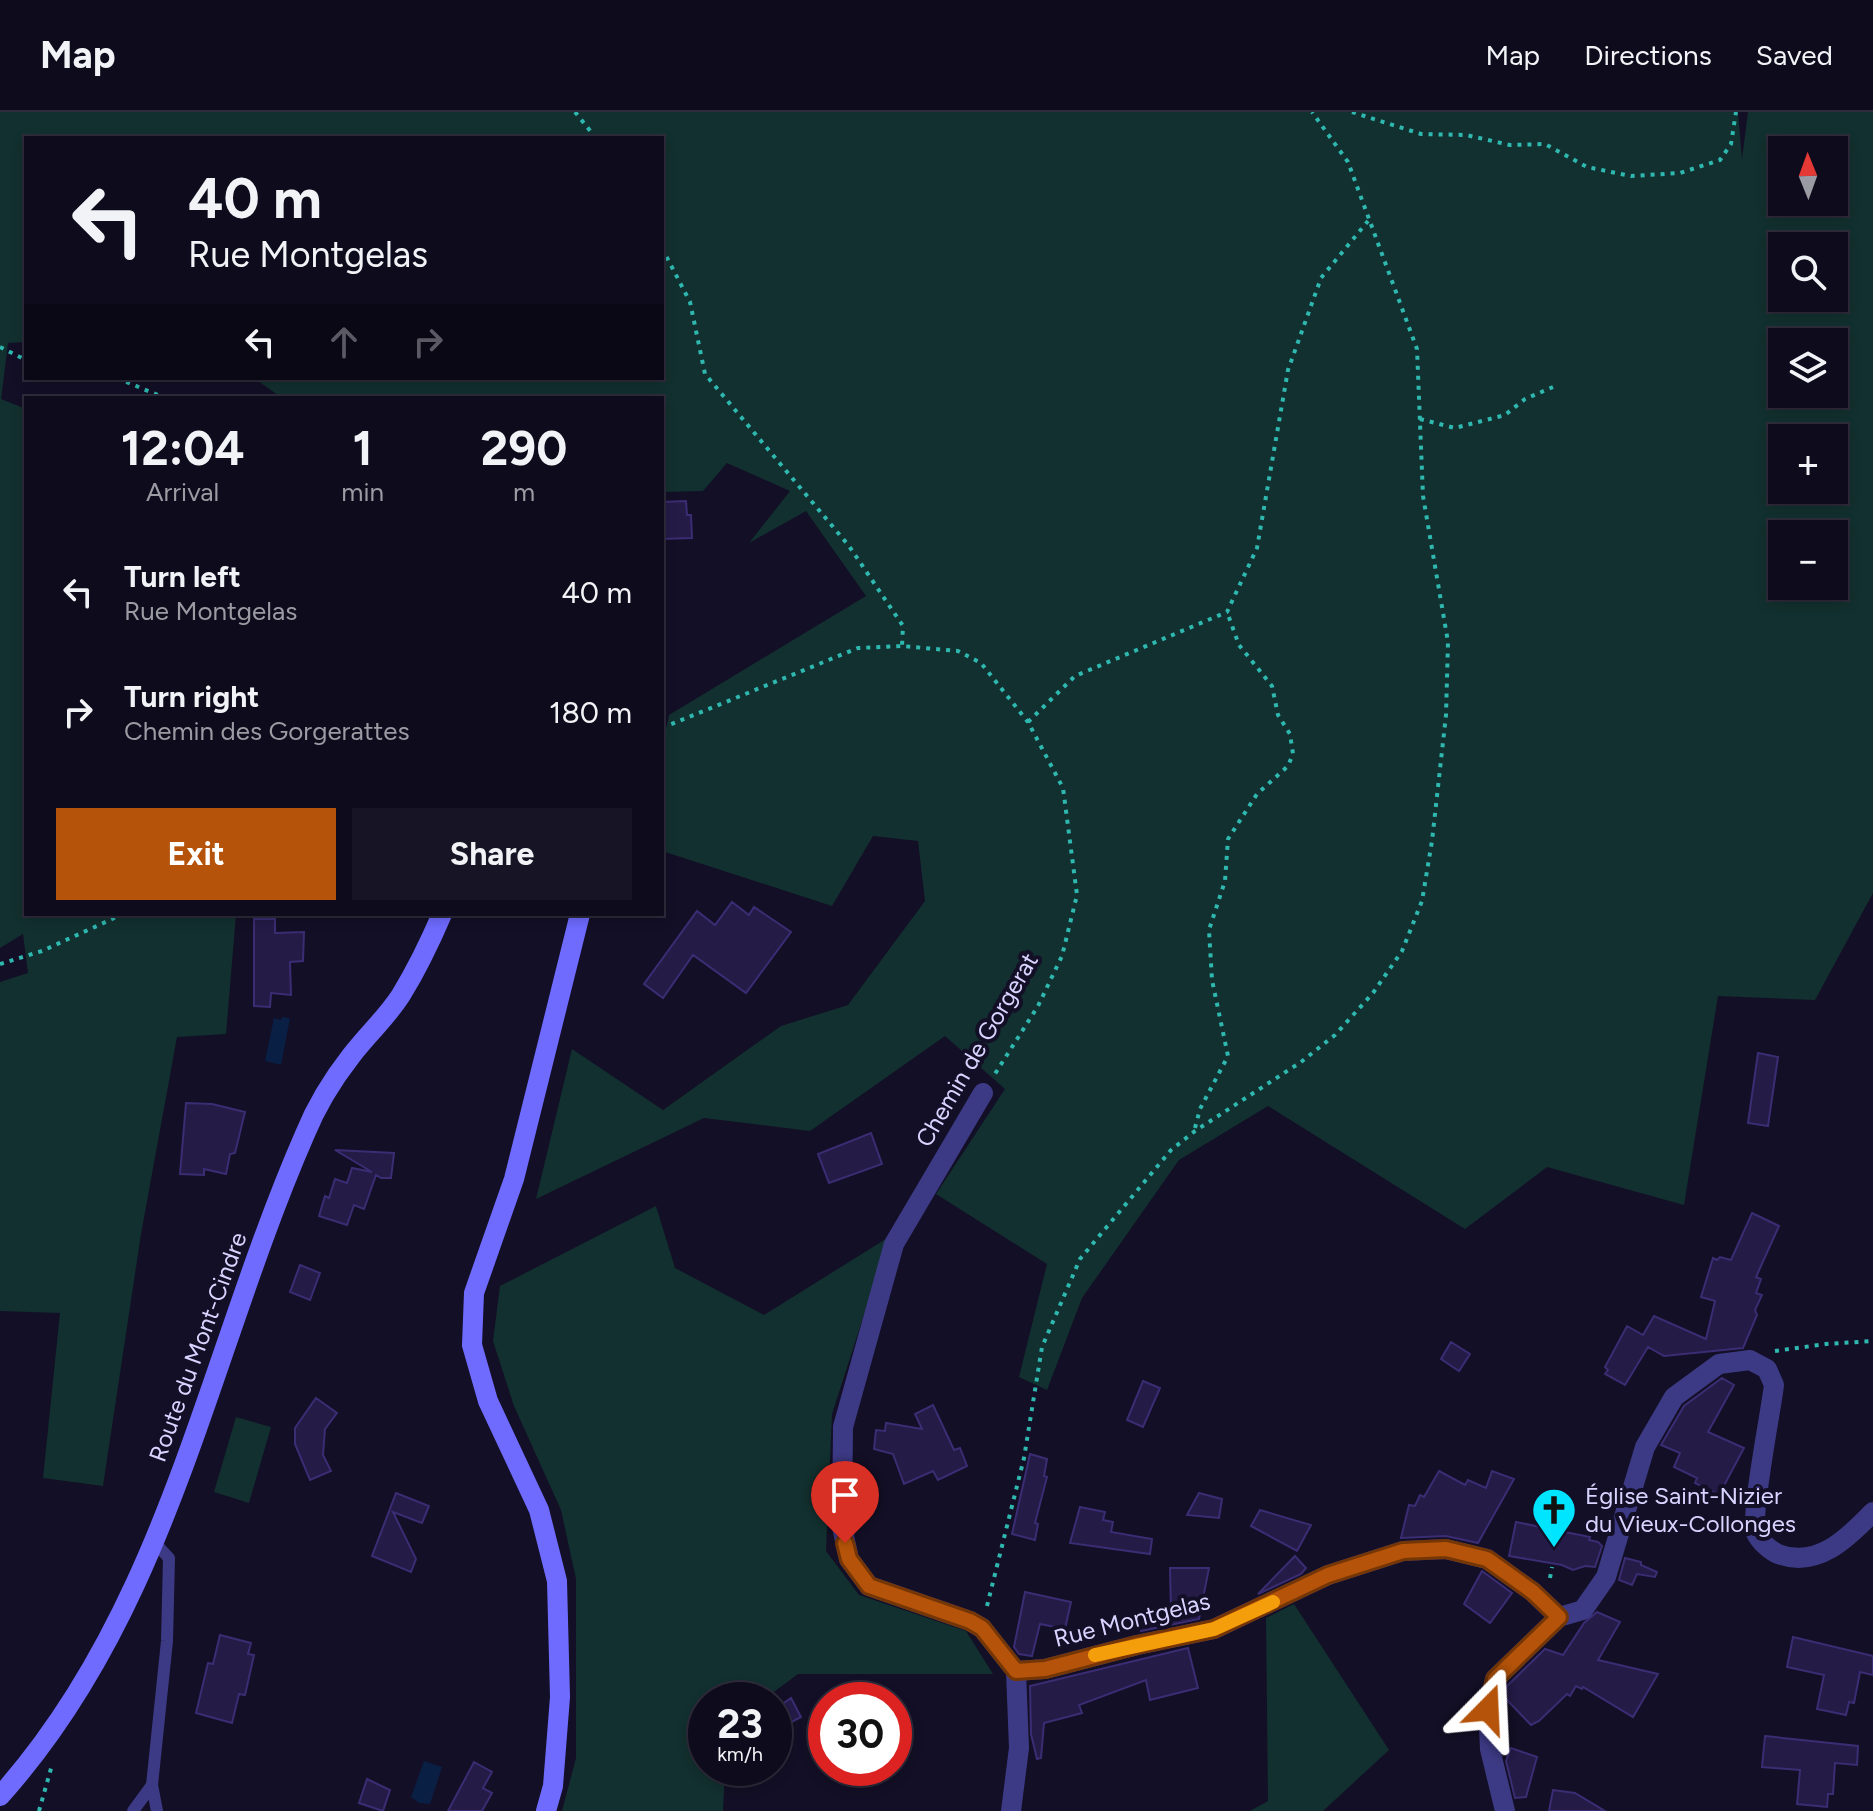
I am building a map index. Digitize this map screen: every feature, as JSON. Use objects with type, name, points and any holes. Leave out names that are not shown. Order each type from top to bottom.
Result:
[{"type":"street","name":"Route du Mont-Cindre","points":[[0,1796],[68,1709],[136,1587],[305,1132],[350,1057],[399,998],[424,955],[441,916]]},
{"type":"street","points":[[546,1811],[553,1786],[560,1697],[557,1581],[539,1510],[488,1401],[472,1345],[474,1293],[514,1179],[580,916]]},
{"type":"street","name":"Chemin de Gorgerat","points":[[982,1628],[869,1586],[849,1559],[842,1527],[843,1427],[894,1244],[983,1093]]},
{"type":"street","points":[[1505,1811],[1490,1749],[1488,1709],[1495,1679],[1559,1617],[1583,1610],[1606,1577],[1645,1447],[1674,1397],[1719,1364],[1750,1360],[1767,1369],[1774,1385],[1756,1508],[1756,1533],[1772,1551],[1794,1560],[1821,1554],[1849,1537],[1873,1512]]},
{"type":"street","name":"Rue Montgelas","points":[[1016,1671],[1045,1669],[1214,1629],[1328,1575],[1403,1551],[1446,1549],[1487,1559],[1533,1592],[1559,1617]]},
{"type":"street","points":[[982,1628],[1016,1671],[1019,1748],[1011,1811]]},
{"type":"lane","points":[[154,1542],[169,1558],[167,1641],[152,1785],[157,1811]]},
{"type":"lane","points":[[133,1811],[152,1785]]},
{"type":"path","points":[[575,112],[594,136]]},
{"type":"path","points":[[982,1628],[1024,1458],[1042,1347],[1080,1259],[1171,1150],[1301,1062],[1335,1035],[1373,993],[1402,951],[1422,901],[1446,715],[1448,642],[1423,496],[1417,349],[1348,162],[1312,112]]},
{"type":"path","points":[[1352,112],[1421,134],[1466,135],[1510,145],[1545,144],[1587,167],[1631,176],[1680,173],[1720,160],[1731,144],[1736,112]]},
{"type":"path","points":[[1028,722],[1075,676],[1227,612],[1257,548],[1288,370],[1321,278],[1369,220]]},
{"type":"path","points":[[664,252],[690,302],[705,374],[849,546],[903,626],[902,646]]},
{"type":"path","points":[[0,347],[24,359]]},
{"type":"path","points":[[122,380],[160,396]]},
{"type":"path","points":[[1420,419],[1455,428],[1505,415],[1525,399],[1553,387]]},
{"type":"path","points":[[1195,1131],[1200,1109],[1228,1056],[1212,980],[1209,930],[1225,881],[1228,839],[1257,794],[1288,766],[1293,754],[1290,734],[1278,715],[1272,686],[1239,645],[1227,612]]},
{"type":"path","name":"Chemin de Gorgerat","points":[[664,727],[858,648],[902,646],[958,651],[981,663],[1028,722],[1063,788],[1077,895],[1062,956],[1044,993],[983,1093]]},
{"type":"path","points":[[0,964],[42,951],[119,916]]},
{"type":"path","points":[[1750,1360],[1779,1350],[1873,1341]]},
{"type":"path","points":[[1550,1578],[1552,1567]]},
{"type":"green space","points":[[0,112],[1738,112],[1742,159],[1748,112],[1873,112],[1873,893],[1815,1000],[1718,996],[1684,1205],[1547,1167],[1465,1229],[1268,1106],[1179,1160],[1082,1298],[1047,1390],[1019,1377],[1047,1264],[936,1194],[1005,1089],[945,1036],[810,1131],[704,1118],[536,1199],[572,1049],[663,1110],[781,1026],[848,1005],[925,901],[918,841],[873,836],[832,906],[664,852],[664,739],[669,715],[866,596],[806,511],[749,543],[790,491],[727,463],[703,491],[664,492],[664,396],[279,396],[257,380],[664,380],[664,136],[24,136],[24,342],[8,343],[1,399],[24,408],[24,916],[236,916],[226,1034],[177,1037],[141,1234],[103,1486],[43,1478],[60,1313],[0,1311],[0,982],[28,973],[23,934],[0,948]]},
{"type":"green space","points":[[656,1206],[675,1268],[764,1315],[889,1237],[832,1414],[826,1551],[859,1595],[966,1631],[993,1674],[798,1674],[787,1682],[688,1682],[688,1786],[724,1786],[723,1811],[562,1811],[576,1758],[576,1579],[561,1510],[514,1406],[493,1341],[500,1286]]},
{"type":"green space","points":[[236,1417],[271,1427],[249,1503],[214,1492]]},
{"type":"green space","points":[[1294,1604],[1389,1750],[1323,1811],[1250,1811],[1268,1801],[1266,1618]]},
{"type":"water","points":[[282,1017],[290,1018],[281,1065],[265,1061],[274,1018],[281,1020]]},
{"type":"water","points":[[424,1761],[442,1767],[430,1804],[419,1803],[411,1797]]},
{"type":"building","points":[[686,501],[687,515],[691,515],[692,538],[664,539],[664,502]]},
{"type":"building","points":[[732,902],[749,915],[754,907],[791,932],[746,993],[693,955],[663,998],[644,984],[697,911],[715,925]]},
{"type":"building","points":[[254,919],[275,919],[275,933],[304,932],[303,961],[290,962],[291,995],[271,993],[270,1007],[254,1006]]},
{"type":"building","points":[[1758,1053],[1778,1057],[1768,1126],[1748,1123]]},
{"type":"building","points":[[186,1103],[212,1104],[245,1112],[235,1153],[230,1154],[226,1174],[204,1169],[204,1175],[180,1174]]},
{"type":"building","points":[[871,1133],[882,1164],[829,1183],[818,1154]]},
{"type":"building","points":[[335,1150],[394,1153],[391,1178],[376,1175],[364,1209],[354,1205],[347,1225],[319,1216],[325,1196],[329,1198],[335,1179],[347,1183],[352,1168],[372,1172]]},
{"type":"building","points":[[1752,1213],[1779,1226],[1756,1277],[1761,1279],[1756,1293],[1762,1295],[1743,1348],[1664,1356],[1648,1347],[1625,1385],[1605,1374],[1608,1370],[1605,1367],[1627,1326],[1643,1335],[1654,1316],[1706,1339],[1715,1301],[1701,1297],[1713,1258],[1731,1260]]},
{"type":"building","points":[[300,1265],[320,1273],[310,1300],[290,1292]]},
{"type":"building","points":[[1451,1342],[1470,1354],[1459,1371],[1441,1359]]},
{"type":"building","points":[[1722,1378],[1734,1385],[1708,1432],[1744,1448],[1719,1495],[1695,1483],[1697,1478],[1674,1467],[1680,1453],[1661,1445],[1684,1406]]},
{"type":"building","points":[[1143,1381],[1160,1388],[1143,1427],[1127,1420]]},
{"type":"building","points":[[316,1398],[337,1413],[325,1429],[323,1455],[331,1471],[310,1480],[295,1444],[295,1428]]},
{"type":"building","points":[[933,1405],[954,1450],[960,1448],[967,1466],[938,1480],[933,1471],[904,1484],[893,1454],[874,1449],[876,1430],[885,1431],[886,1423],[922,1429],[915,1414]]},
{"type":"building","points":[[1030,1454],[1047,1459],[1044,1476],[1047,1477],[1035,1523],[1038,1524],[1035,1540],[1012,1534]]},
{"type":"building","points":[[1439,1471],[1465,1485],[1468,1480],[1486,1488],[1492,1471],[1514,1479],[1478,1543],[1446,1536],[1401,1538],[1409,1505],[1415,1506],[1420,1495],[1424,1497]]},
{"type":"building","points":[[396,1493],[429,1506],[422,1523],[393,1512],[416,1559],[411,1572],[372,1556]]},
{"type":"building","points":[[1199,1493],[1222,1499],[1219,1518],[1187,1515]]},
{"type":"building","points":[[1080,1507],[1105,1512],[1103,1520],[1113,1522],[1111,1532],[1152,1539],[1150,1554],[1070,1543]]},
{"type":"building","points":[[1260,1510],[1311,1525],[1297,1551],[1251,1526]]},
{"type":"building","name":"Église Saint-Nizier du Vieux-Collonges","points":[[1516,1522],[1590,1537],[1589,1540],[1602,1546],[1595,1567],[1573,1570],[1562,1565],[1509,1556]]},
{"type":"building","points":[[1295,1556],[1306,1568],[1301,1574],[1258,1594]]},
{"type":"building","points":[[1625,1558],[1641,1562],[1641,1565],[1657,1572],[1655,1577],[1637,1574],[1632,1585],[1619,1580]]},
{"type":"building","points":[[1170,1568],[1209,1568],[1199,1619],[1141,1631],[1139,1618],[1171,1612]]},
{"type":"building","points":[[1482,1571],[1512,1593],[1490,1623],[1464,1604]]},
{"type":"building","points":[[1025,1592],[1071,1602],[1065,1629],[1040,1624],[1032,1656],[1019,1654],[1014,1647]]},
{"type":"building","points":[[1597,1612],[1620,1622],[1598,1660],[1658,1674],[1633,1717],[1583,1687],[1576,1686],[1570,1696],[1567,1694],[1531,1725],[1504,1697],[1507,1686],[1545,1649],[1563,1655],[1584,1623]]},
{"type":"building","points":[[220,1635],[251,1643],[248,1654],[254,1655],[245,1695],[239,1694],[232,1723],[196,1713],[208,1663],[213,1664]]},
{"type":"building","points":[[1793,1637],[1873,1656],[1873,1675],[1860,1672],[1854,1703],[1849,1702],[1846,1715],[1817,1709],[1824,1675],[1787,1667]]},
{"type":"building","points":[[1188,1648],[1198,1688],[1150,1700],[1146,1680],[1079,1705],[1082,1713],[1044,1723],[1041,1758],[1037,1759],[1031,1734],[1030,1686]]},
{"type":"building","points":[[792,1700],[801,1717],[792,1722]]},
{"type":"building","points":[[1765,1736],[1858,1746],[1857,1765],[1835,1763],[1833,1794],[1828,1794],[1827,1807],[1797,1804],[1800,1770],[1762,1767]]},
{"type":"building","points":[[1511,1748],[1537,1757],[1526,1797],[1515,1798],[1506,1761]]},
{"type":"building","points":[[474,1762],[492,1772],[483,1788],[492,1793],[482,1811],[448,1811]]},
{"type":"building","points":[[367,1779],[390,1790],[383,1811],[359,1803]]},
{"type":"building","points":[[1553,1790],[1575,1793],[1605,1811],[1549,1811]]},
{"type":"slow traffic","points":[[1095,1655],[1214,1629],[1273,1602]]},
{"type":"place","name":"Église Saint-Nizier du Vieux-Collonges","points":[[1554,1549]]},
{"type":"route","points":[[845,1543],[849,1559],[869,1586],[970,1621],[982,1628],[1016,1671],[1045,1669],[1214,1629],[1328,1575],[1403,1551],[1446,1549],[1487,1559],[1533,1592],[1559,1617],[1495,1679],[1488,1709]]}]
